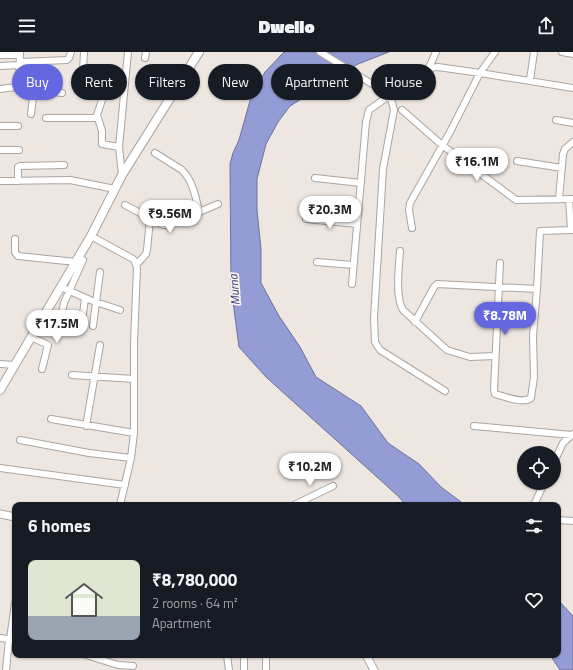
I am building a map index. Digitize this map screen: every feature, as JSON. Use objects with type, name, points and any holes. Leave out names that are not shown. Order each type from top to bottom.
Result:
[{"type":"main road","points":[[0,390],[31,337],[65,289],[122,175],[199,52]]},
{"type":"street","points":[[0,55],[20,53],[20,64],[67,60],[70,52]]},
{"type":"street","points":[[83,64],[84,52]]},
{"type":"street","points":[[127,64],[128,52]]},
{"type":"street","points":[[320,52],[371,84]]},
{"type":"street","points":[[431,64],[436,52]]},
{"type":"street","points":[[412,228],[409,210],[410,203],[480,73],[495,52]]},
{"type":"street","points":[[530,80],[534,52]]},
{"type":"street","points":[[562,52],[573,54]]},
{"type":"street","points":[[0,66],[12,65]]},
{"type":"street","points":[[436,67],[530,80],[573,88]]},
{"type":"street","points":[[0,89],[12,88]]},
{"type":"street","points":[[31,114],[33,100]]},
{"type":"street","points":[[102,100],[97,115],[102,132],[102,144],[119,147]]},
{"type":"street","points":[[122,175],[119,147],[123,100]]},
{"type":"street","points":[[352,284],[367,115],[369,110],[383,100]]},
{"type":"street","points":[[391,100],[394,110],[383,169],[374,318],[375,342],[380,350],[445,391]]},
{"type":"street","points":[[402,110],[442,145],[516,200],[571,199],[572,230],[540,230],[533,336],[534,377],[531,398],[524,401],[495,394],[494,390],[500,263]]},
{"type":"street","points":[[46,118],[98,118]]},
{"type":"street","points":[[556,120],[573,123]]},
{"type":"street","points":[[0,126],[18,126]]},
{"type":"street","points":[[560,199],[563,152],[573,142]]},
{"type":"street","points":[[0,150],[19,150]]},
{"type":"street","points":[[155,153],[186,173],[195,194],[199,212]]},
{"type":"street","points":[[517,161],[562,168]]},
{"type":"street","points":[[18,180],[18,167],[20,166],[64,165]]},
{"type":"street","points":[[315,178],[361,183]]},
{"type":"street","points":[[0,181],[77,180],[115,189]]},
{"type":"street","points":[[125,205],[150,219],[163,225],[168,225],[218,204]]},
{"type":"street","points":[[137,264],[146,254],[150,219]]},
{"type":"street","points":[[306,219],[357,224]]},
{"type":"street","points":[[91,236],[133,259],[137,264],[134,434],[131,458],[121,502]]},
{"type":"street","points":[[15,239],[14,252],[18,256],[80,261]]},
{"type":"street","points":[[400,251],[400,302],[403,310],[444,348],[451,352],[470,357],[495,356]]},
{"type":"street","points":[[317,262],[353,265]]},
{"type":"street","points":[[93,326],[100,272]]},
{"type":"street","points":[[416,322],[437,284],[537,289]]},
{"type":"street","points":[[59,325],[64,303],[65,289],[85,298],[120,310]]},
{"type":"street","points":[[81,330],[85,298]]},
{"type":"street","points":[[31,337],[48,345],[42,369]]},
{"type":"street","points":[[86,426],[100,345]]},
{"type":"street","points":[[0,364],[15,365]]},
{"type":"street","points":[[72,375],[134,379]]},
{"type":"street","points":[[51,420],[134,434]]},
{"type":"street","points":[[474,426],[572,434]]},
{"type":"street","points":[[561,447],[572,434]]},
{"type":"street","points":[[20,440],[89,453],[131,458]]},
{"type":"street","points":[[0,468],[125,485]]},
{"type":"street","points":[[300,502],[333,486]]},
{"type":"street","points":[[535,502],[541,490]]},
{"type":"street","points":[[0,514],[12,516]]},
{"type":"street","points":[[561,520],[573,521]]},
{"type":"street","points":[[0,638],[12,639],[6,670]]},
{"type":"street","points":[[93,658],[113,667],[133,666]]},
{"type":"street","points":[[227,658],[229,670]]},
{"type":"street","points":[[244,658],[244,670]]},
{"type":"street","points":[[266,658],[266,670]]},
{"type":"street","points":[[368,658],[374,670]]},
{"type":"water","points":[[284,52],[389,52],[358,64],[273,64]]},
{"type":"water","name":"Murna","points":[[271,66],[271,100],[300,100],[290,106],[278,122],[266,144],[257,179],[257,210],[261,249],[261,283],[279,316],[300,347],[316,377],[361,406],[388,443],[419,464],[441,487],[461,502],[403,502],[266,377],[239,347],[231,287],[230,164],[239,140],[250,100],[263,100],[263,76]]},
{"type":"water","points":[[561,603],[573,616],[573,670],[560,670],[552,658],[561,658]]}]
